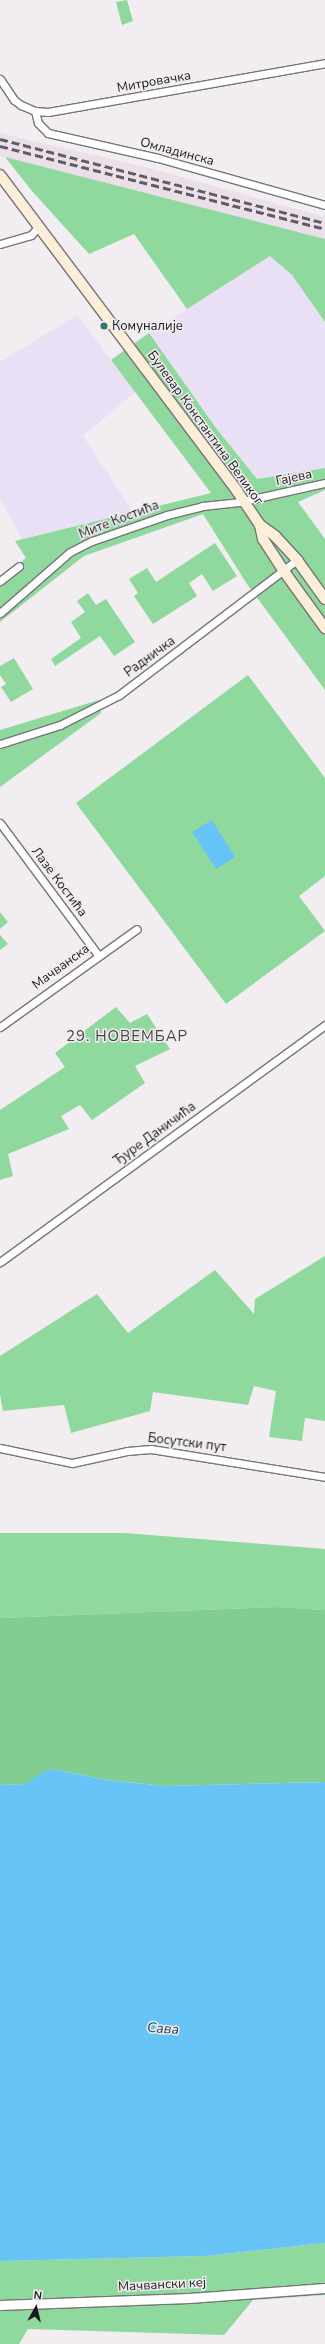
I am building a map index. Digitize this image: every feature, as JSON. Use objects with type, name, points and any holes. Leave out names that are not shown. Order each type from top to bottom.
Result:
[{"type":"main road","name":"Булевар Константина Великог","points":[[0,175],[244,501],[260,525],[275,536],[297,560],[325,599]]},
{"type":"main road","name":"Булевар Константина Великог","points":[[260,525],[263,540],[325,628]]},
{"type":"street","name":"Митровачка","points":[[35,111],[73,109],[325,62]]},
{"type":"street","points":[[0,79],[14,100],[35,111]]},
{"type":"street","name":"Омладинска","points":[[35,111],[38,123],[48,134],[158,158],[325,205]]},
{"type":"street","points":[[0,244],[31,235],[39,226]]},
{"type":"street","name":"Гајева","points":[[244,501],[325,483]]},
{"type":"street","name":"Мите Костића","points":[[0,613],[70,552],[92,541],[173,513],[202,506],[244,501]]},
{"type":"street","name":"Радничка","points":[[0,744],[60,725],[119,694],[203,633],[297,560]]},
{"type":"street","points":[[0,581],[19,566]]},
{"type":"street","name":"Лазе Костића","points":[[0,823],[98,955]]},
{"type":"street","name":"Мачванска","points":[[0,1027],[98,955],[137,929]]},
{"type":"street","name":"Ђуре Даничића","points":[[0,1262],[325,1025]]},
{"type":"street","name":"Босутски пут","points":[[0,1448],[72,1463],[127,1451],[151,1449],[325,1477]]},
{"type":"street","name":"Мачвански кеј","points":[[0,2305],[189,2298],[325,2288]]},
{"type":"shaded area","points":[[0,133],[149,168],[325,217],[325,239],[0,156]]},
{"type":"shaded area","points":[[270,256],[292,274],[325,322],[325,468],[257,479],[216,428],[149,333]]},
{"type":"shaded area","points":[[77,315],[135,392],[83,436],[133,512],[22,539],[0,499],[0,362]]},
{"type":"green space","points":[[127,0],[133,21],[122,25],[116,2]]},
{"type":"green space","points":[[5,157],[325,239],[325,322],[292,275],[270,256],[187,309],[134,234],[89,254],[32,191]]},
{"type":"green space","points":[[149,333],[216,428],[257,479],[325,468],[325,490],[298,502],[325,539],[325,690],[247,584],[203,514],[84,556],[0,622],[0,579],[26,558],[15,541],[211,493],[111,360]]},
{"type":"green space","points":[[215,543],[237,576],[213,591],[202,574],[189,583],[197,596],[153,624],[134,596],[138,593],[129,579],[147,568],[156,582]]},
{"type":"green space","points":[[88,593],[96,605],[106,599],[135,642],[114,656],[100,636],[55,666],[51,659],[81,638],[71,622],[85,612],[77,601]]},
{"type":"green space","points":[[14,658],[33,689],[11,702],[1,687],[6,684],[0,675],[0,666]]},
{"type":"green space","points":[[248,675],[325,778],[325,876],[299,896],[325,931],[226,1004],[76,803]]},
{"type":"green space","points":[[99,700],[101,713],[0,787],[0,730]]},
{"type":"green space","points":[[0,912],[8,922],[0,929]]},
{"type":"green space","points":[[0,935],[8,944],[0,950]]},
{"type":"green space","points":[[116,1007],[130,1023],[147,1014],[170,1049],[135,1066],[145,1083],[92,1120],[80,1105],[61,1116],[69,1129],[8,1154],[13,1176],[0,1180],[0,1110],[65,1067],[55,1053]]},
{"type":"green space","points":[[325,1256],[325,1421],[305,1418],[302,1441],[269,1437],[276,1391],[254,1386],[248,1405],[153,1392],[150,1411],[71,1433],[64,1405],[3,1411],[0,1395],[0,1356],[97,1294],[128,1333],[215,1270],[254,1314],[255,1299]]},
{"type":"green space","points":[[0,1533],[125,1533],[325,1549],[325,1610],[277,1607],[0,1618]]},
{"type":"green space","points":[[277,1607],[325,1610],[325,1782],[165,1786],[107,1780],[52,1769],[25,1784],[0,1785],[0,1618]]},
{"type":"green space","points":[[325,2243],[325,2295],[253,2300],[224,2335],[28,2329],[19,2344],[0,2344],[0,2261],[206,2256]]},
{"type":"water","points":[[212,820],[235,857],[216,869],[192,832]]},
{"type":"water","name":"Сава","points":[[52,1769],[107,1780],[165,1786],[325,1782],[325,2243],[206,2256],[0,2261],[0,1785],[25,1784],[45,1771]]},
{"type":"railway","points":[[0,139],[325,223]]},
{"type":"railway","points":[[0,146],[325,229]]},
{"type":"place","name":"Комуналије","points":[[104,326]]},
{"type":"district","name":"29. НОВЕМБАР","points":[[127,1037]]}]
